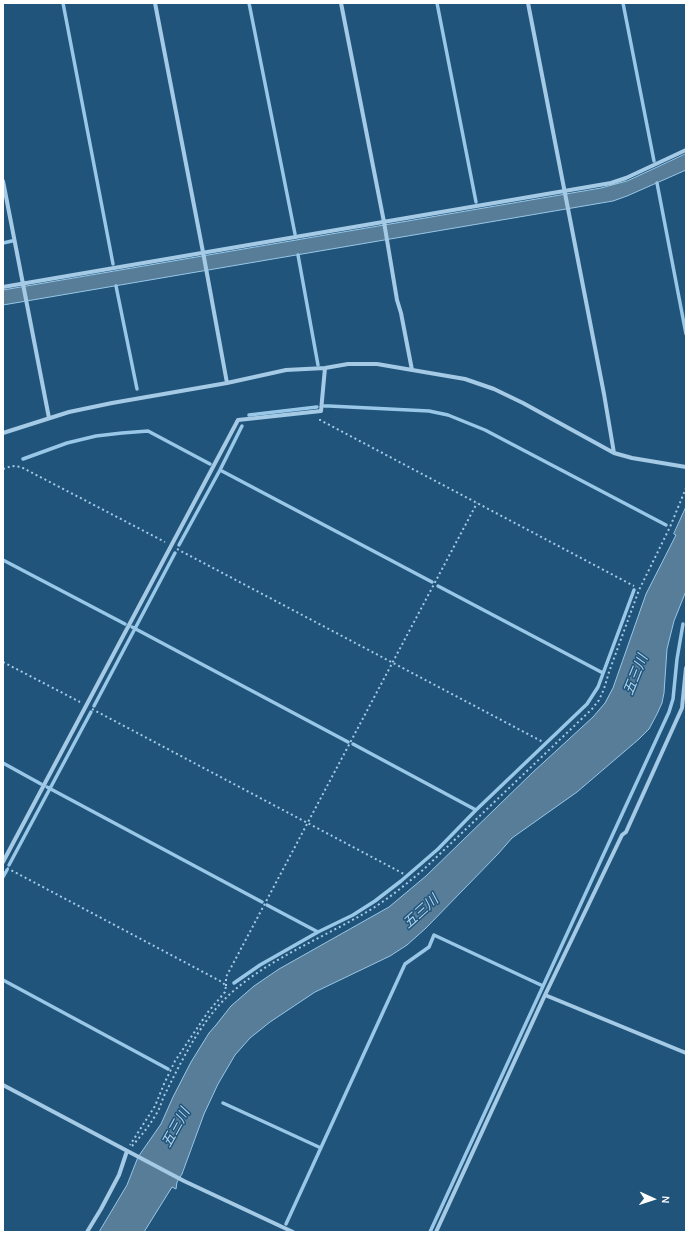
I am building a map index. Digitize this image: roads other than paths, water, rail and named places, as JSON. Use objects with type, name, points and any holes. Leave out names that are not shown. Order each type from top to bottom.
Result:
[{"type":"street","points":[[155,3],[227,383]]},
{"type":"street","points":[[341,3],[390,253],[397,300],[412,370]]},
{"type":"street","points":[[528,3],[604,394],[614,453]]},
{"type":"street","points":[[3,287],[611,183],[626,178],[686,150]]},
{"type":"street","points":[[3,181],[5,200],[23,283],[49,418]]},
{"type":"street","points":[[3,433],[69,412],[227,383],[286,370],[325,368],[348,364],[370,364],[465,380],[494,390],[523,403],[614,453],[632,458],[686,467]]},
{"type":"street","points":[[3,862],[238,420],[321,411],[325,368]]},
{"type":"street","points":[[436,1232],[545,995],[622,835],[626,832],[682,708],[686,668]]},
{"type":"street","points":[[545,995],[686,1053]]},
{"type":"street","points":[[3,1085],[184,1181],[293,1232]]},
{"type":"street","points":[[88,1232],[119,1175],[127,1151]]},
{"type":"water","points":[[686,154],[686,170],[613,201],[3,305],[3,290],[601,188],[627,181]]},
{"type":"water","name":"五三川","points":[[686,507],[686,591],[674,621],[667,649],[662,703],[649,729],[577,792],[512,838],[426,928],[407,945],[390,956],[315,992],[270,1022],[250,1038],[235,1055],[218,1084],[204,1114],[182,1174],[177,1182],[176,1189],[172,1187],[144,1232],[99,1232],[127,1185],[138,1157],[161,1124],[191,1062],[209,1033],[231,1006],[254,986],[279,969],[389,907],[426,876],[532,773],[593,717],[605,703],[613,688],[646,594],[676,535],[674,534]]},
{"type":"waterway","points":[[63,3],[113,264]]},
{"type":"waterway","points":[[249,3],[295,234]]},
{"type":"waterway","points":[[437,3],[476,202]]},
{"type":"waterway","points":[[623,3],[654,161]]},
{"type":"waterway","points":[[657,183],[686,334]]},
{"type":"waterway","points":[[3,243],[12,241]]},
{"type":"waterway","points":[[298,255],[318,365]]},
{"type":"waterway","points":[[116,286],[137,389]]},
{"type":"waterway","points":[[324,406],[429,411],[448,415],[485,430],[666,525]]},
{"type":"waterway","points":[[249,415],[317,407]]},
{"type":"waterway","points":[[179,545],[242,426]]},
{"type":"waterway","points":[[23,459],[67,443],[96,436],[148,431],[210,464]]},
{"type":"waterway","points":[[220,470],[432,582]]},
{"type":"waterway","points":[[94,706],[175,553]]},
{"type":"waterway","points":[[3,560],[125,624]]},
{"type":"waterway","points":[[438,586],[603,673]]},
{"type":"waterway","points":[[234,983],[260,965],[318,932],[353,915],[375,901],[401,881],[438,849],[476,810],[587,704],[598,687],[634,590]]},
{"type":"waterway","points":[[430,1232],[669,712],[673,699],[677,659],[683,624]]},
{"type":"waterway","points":[[132,627],[348,742]]},
{"type":"waterway","points":[[9,865],[91,712]]},
{"type":"waterway","points":[[353,744],[476,810]]},
{"type":"waterway","points":[[3,763],[41,784]]},
{"type":"waterway","points":[[47,787],[262,902]]},
{"type":"waterway","points":[[3,877],[7,870]]},
{"type":"waterway","points":[[267,905],[318,932]]},
{"type":"waterway","points":[[286,1224],[405,964],[429,947],[434,935],[543,986]]},
{"type":"waterway","points":[[3,980],[168,1069]]},
{"type":"waterway","points":[[223,1103],[321,1148]]}]
